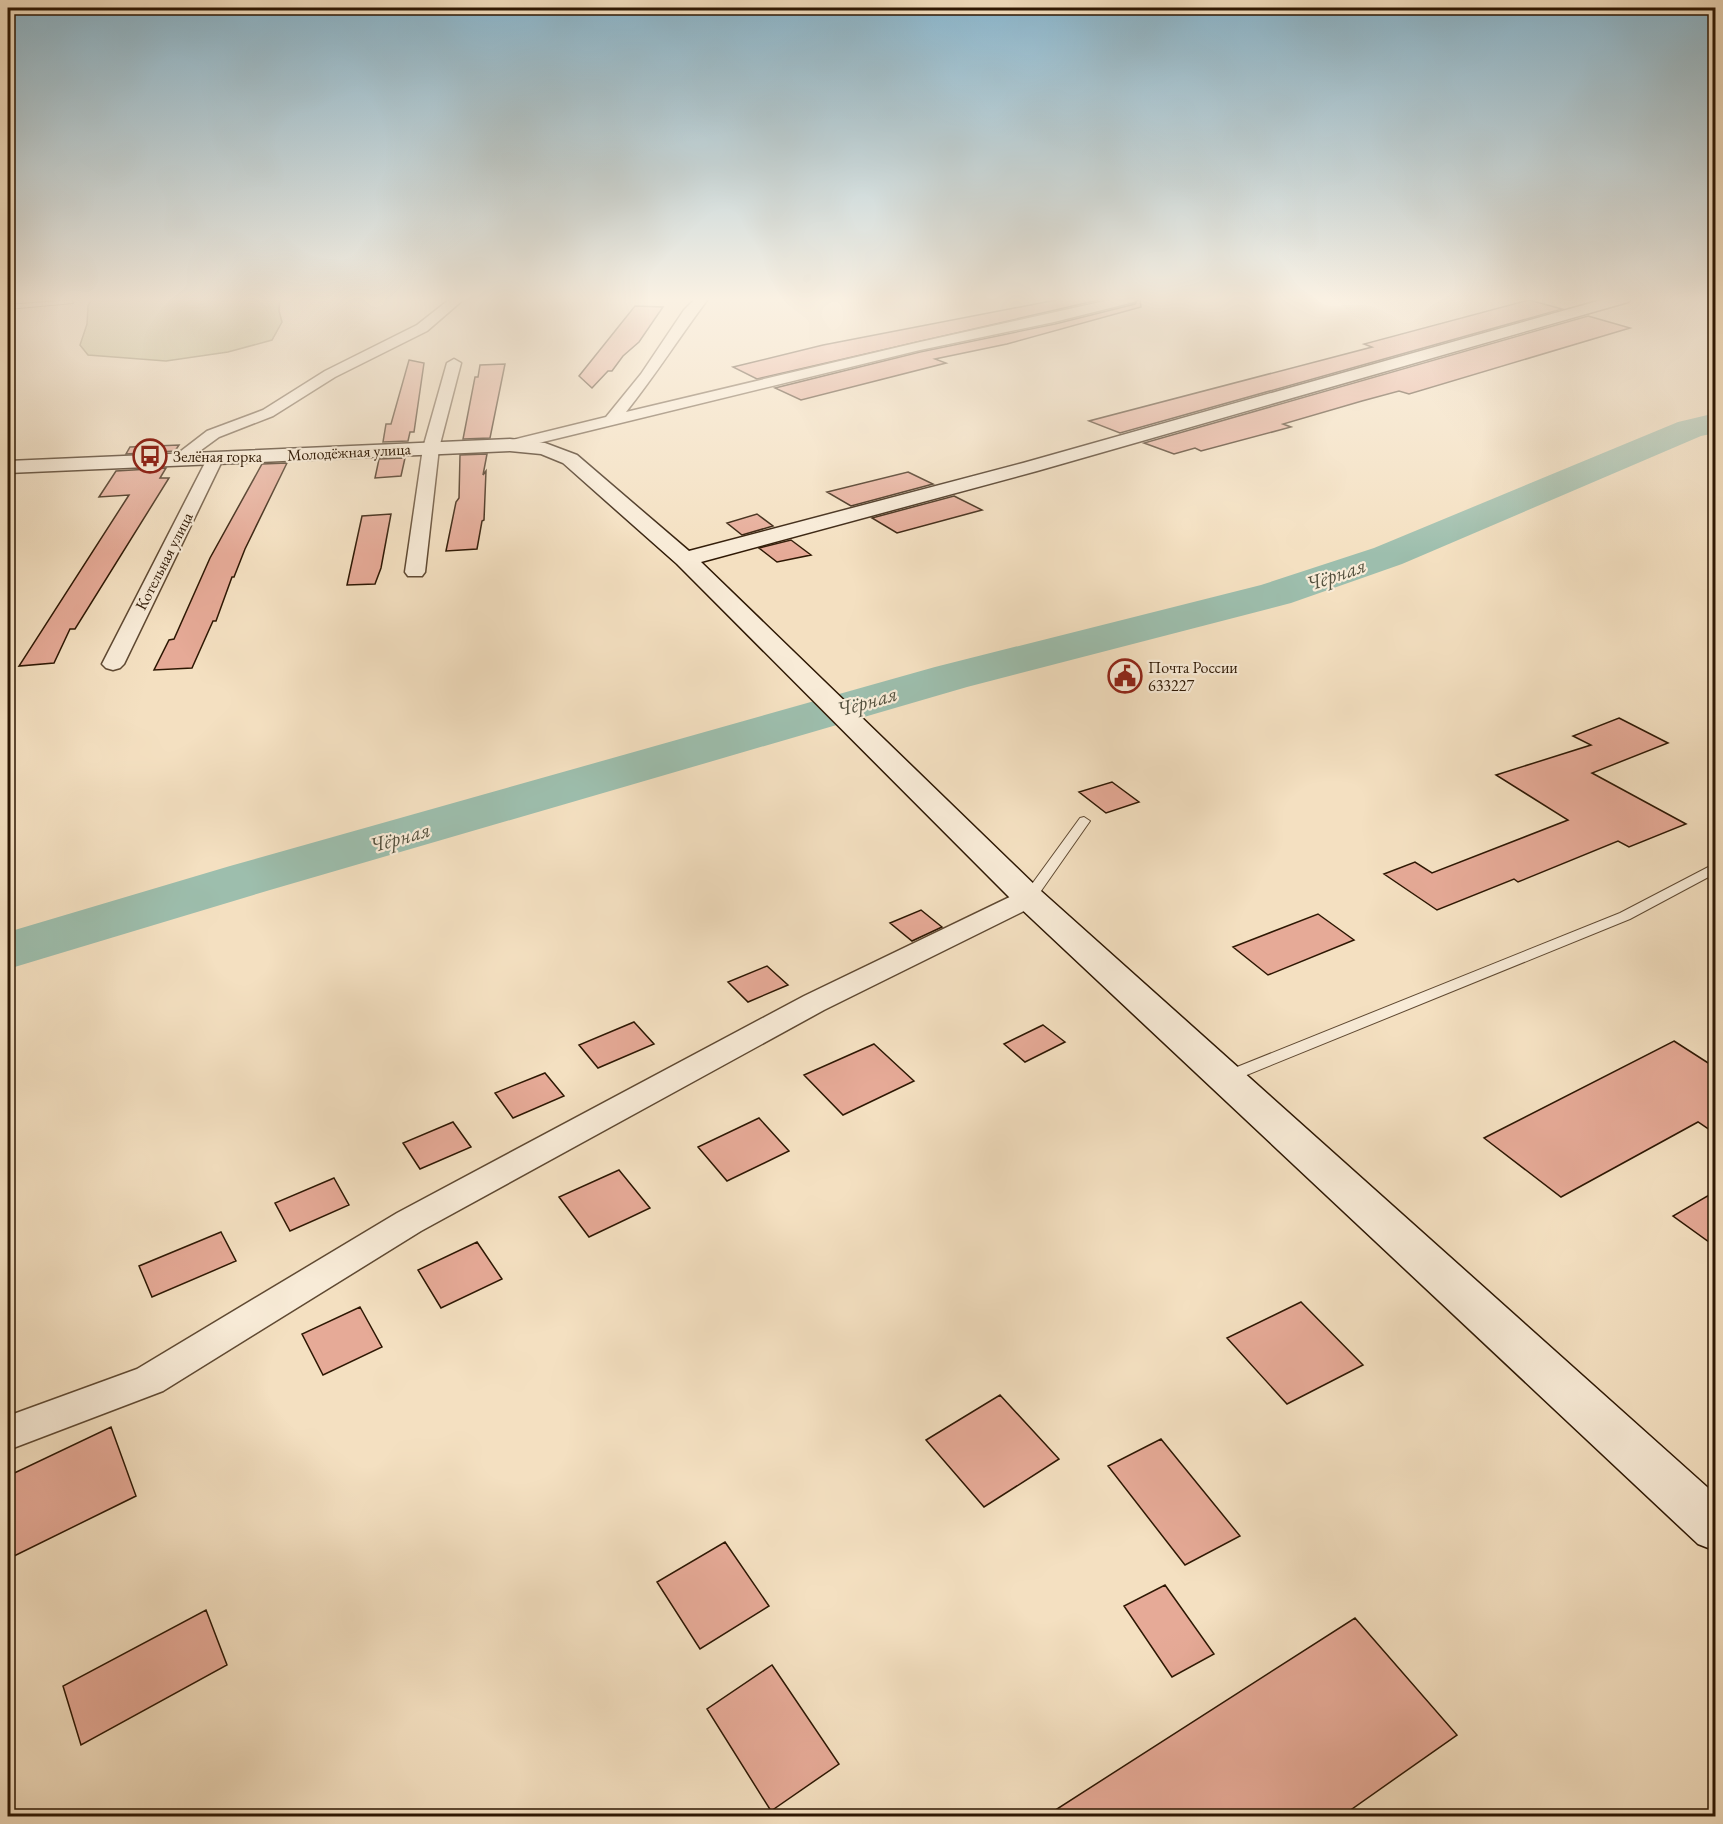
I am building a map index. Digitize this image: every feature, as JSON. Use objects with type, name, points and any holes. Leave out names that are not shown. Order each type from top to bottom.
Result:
[{"type":"street","points":[[176,460],[213,434],[268,413],[314,384]]},
{"type":"street","points":[[414,573],[431,448],[448,384]]},
{"type":"street","points":[[611,421],[640,384]]},
{"type":"street","points":[[510,445],[763,384]]},
{"type":"street","points":[[685,559],[1030,467],[1323,384]]},
{"type":"street","name":"Молодёжная улица","points":[[8,467],[510,445],[545,449],[570,459],[685,559],[1029,898],[1716,1528]]},
{"type":"street","name":"Котельная улица","points":[[112,664],[215,459]]},
{"type":"street","points":[[8,1433],[150,1380],[408,1222],[814,1003],[1029,898]]},
{"type":"lane","points":[[1029,898],[1084,821]]},
{"type":"lane","points":[[1224,1078],[1625,916],[1716,867]]},
{"type":"building","points":[[402,384],[421,384],[414,432],[410,432],[408,441],[383,442],[386,424],[391,424]]},
{"type":"building","points":[[474,384],[501,384],[490,438],[463,439]]},
{"type":"building","points":[[791,384],[863,384],[801,400],[775,388]]},
{"type":"building","points":[[1230,384],[1294,384],[1120,433],[1089,421]]},
{"type":"building","points":[[1350,384],[1442,384],[1409,394],[1399,391],[1362,401],[1283,424],[1291,427],[1201,451],[1195,448],[1174,454],[1144,443]]},
{"type":"building","points":[[179,445],[175,451],[126,454],[130,447]]},
{"type":"building","points":[[487,454],[483,475],[486,471],[484,520],[477,549],[446,551],[456,502],[459,498],[460,455]]},
{"type":"building","points":[[405,458],[401,476],[375,478],[379,459]]},
{"type":"building","points":[[287,463],[245,549],[234,577],[232,577],[216,621],[213,621],[192,668],[154,670],[169,640],[174,639],[210,558],[262,464]]},
{"type":"building","points":[[166,468],[160,478],[169,478],[75,629],[70,629],[54,663],[19,666],[129,495],[99,497],[116,471]]},
{"type":"building","points":[[908,472],[933,484],[851,506],[827,492]]},
{"type":"building","points":[[954,496],[982,510],[897,533],[872,518]]},
{"type":"building","points":[[391,514],[381,568],[375,584],[347,585],[362,516]]},
{"type":"building","points":[[757,514],[773,526],[742,535],[727,523]]},
{"type":"building","points":[[791,540],[811,555],[777,562],[759,548]]},
{"type":"building","points":[[1619,718],[1668,743],[1592,773],[1686,824],[1629,847],[1618,841],[1518,882],[1514,879],[1437,910],[1384,874],[1415,862],[1432,873],[1568,820],[1496,775],[1591,745],[1573,736]]},
{"type":"building","points":[[1112,782],[1139,802],[1106,813],[1079,792]]},
{"type":"building","points":[[921,910],[942,927],[912,941],[890,923]]},
{"type":"building","points":[[1318,914],[1354,940],[1268,975],[1233,947]]},
{"type":"building","points":[[767,966],[788,985],[748,1002],[728,982]]},
{"type":"building","points":[[634,1022],[654,1044],[598,1068],[579,1045]]},
{"type":"building","points":[[1043,1025],[1065,1042],[1025,1062],[1004,1044]]},
{"type":"building","points":[[1674,1041],[1716,1068],[1716,1134],[1698,1122],[1561,1197],[1484,1138]]},
{"type":"building","points":[[874,1044],[914,1081],[843,1115],[804,1075]]},
{"type":"building","points":[[545,1073],[564,1096],[513,1118],[495,1093]]},
{"type":"building","points":[[759,1118],[789,1151],[727,1181],[698,1147]]},
{"type":"building","points":[[453,1122],[471,1147],[420,1169],[403,1143]]},
{"type":"building","points":[[619,1170],[650,1208],[589,1237],[559,1197]]},
{"type":"building","points":[[334,1178],[349,1205],[290,1231],[275,1203]]},
{"type":"building","points":[[1716,1191],[1716,1247],[1673,1216]]},
{"type":"building","points":[[221,1232],[236,1261],[152,1297],[139,1266]]},
{"type":"building","points":[[477,1242],[502,1279],[441,1308],[418,1270]]},
{"type":"building","points":[[1301,1302],[1363,1365],[1287,1404],[1227,1338]]},
{"type":"building","points":[[360,1307],[382,1347],[323,1375],[302,1334]]},
{"type":"building","points":[[1000,1395],[1059,1459],[984,1507],[926,1440]]},
{"type":"building","points":[[111,1427],[136,1496],[8,1559],[8,1476]]},
{"type":"building","points":[[1161,1439],[1240,1536],[1185,1565],[1108,1466]]},
{"type":"building","points":[[725,1542],[769,1606],[700,1649],[657,1582]]},
{"type":"building","points":[[1165,1585],[1214,1654],[1172,1677],[1124,1606]]},
{"type":"building","points":[[206,1610],[227,1665],[81,1745],[63,1686]]},
{"type":"building","points":[[1355,1618],[1457,1735],[1342,1816],[1046,1816]]},
{"type":"building","points":[[772,1665],[839,1764],[771,1811],[707,1709]]},
{"type":"waterway","name":"Чёрная","points":[[8,951],[250,878],[951,677],[1276,594],[1388,556],[1690,429],[1716,423]]},
{"type":"place","name":"Зелёная горка","points":[[150,456]]},
{"type":"place","name":"Почта России 633227","points":[[1125,676]]}]
